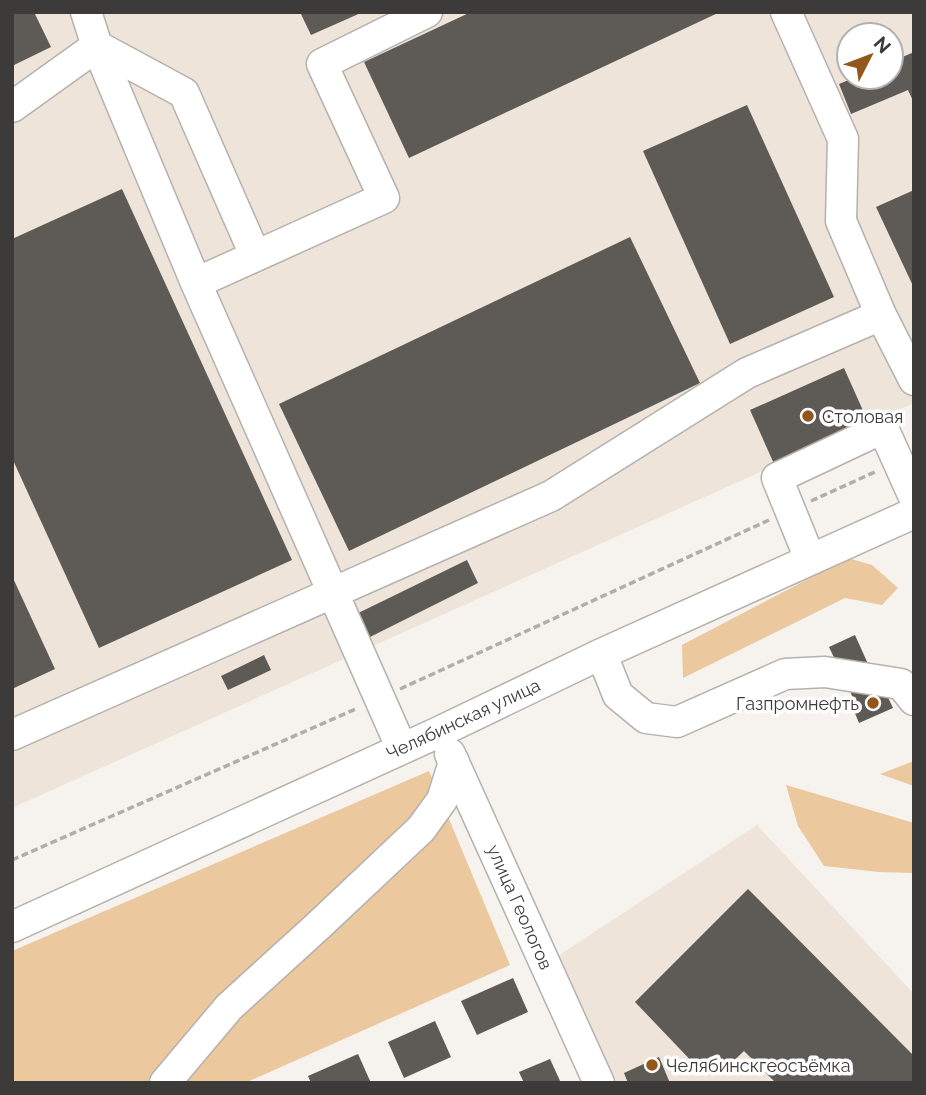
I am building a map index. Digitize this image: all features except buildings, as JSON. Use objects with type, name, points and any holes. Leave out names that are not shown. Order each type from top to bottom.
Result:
[{"type":"street","points":[[86,12],[97,46],[196,283],[402,748]]},
{"type":"street","points":[[196,283],[384,198],[322,64],[427,12]]},
{"type":"street","points":[[786,12],[843,139],[841,221],[881,315],[914,380]]},
{"type":"street","points":[[12,107],[97,46]]},
{"type":"street","points":[[97,46],[184,93],[255,255]]},
{"type":"street","points":[[12,735],[551,496],[747,373],[881,315]]},
{"type":"street","points":[[810,559],[776,478],[883,428],[914,497]]},
{"type":"street","name":"Челябинская улица","points":[[13,925],[914,513]]},
{"type":"street","points":[[597,656],[606,665],[618,695],[646,718],[677,722],[785,674],[825,672],[901,684],[914,700]]},
{"type":"street","name":"улица Геологов","points":[[439,732],[599,1083]]},
{"type":"street","points":[[165,1083],[229,1007],[421,829],[442,800],[454,762]]},
{"type":"path","points":[[12,860],[381,698],[898,461]]},
{"type":"shaded area","points":[[12,12],[914,12],[914,403],[12,808]]},
{"type":"shaded area","points":[[848,558],[872,565],[898,588],[882,605],[845,598],[683,678],[682,645]]},
{"type":"shaded area","points":[[914,761],[914,786],[880,774]]},
{"type":"shaded area","points":[[429,771],[510,965],[245,1083],[12,1083],[12,951]]},
{"type":"shaded area","points":[[786,785],[914,823],[914,873],[824,866],[798,826]]},
{"type":"shaded area","points":[[757,825],[914,994],[914,1083],[612,1083],[555,958]]},
{"type":"place","name":"Столовая","points":[[808,416]]},
{"type":"place","name":"Газпромнефть","points":[[873,703]]},
{"type":"place","name":"Челябинскгеосъёмка","points":[[652,1065]]}]
